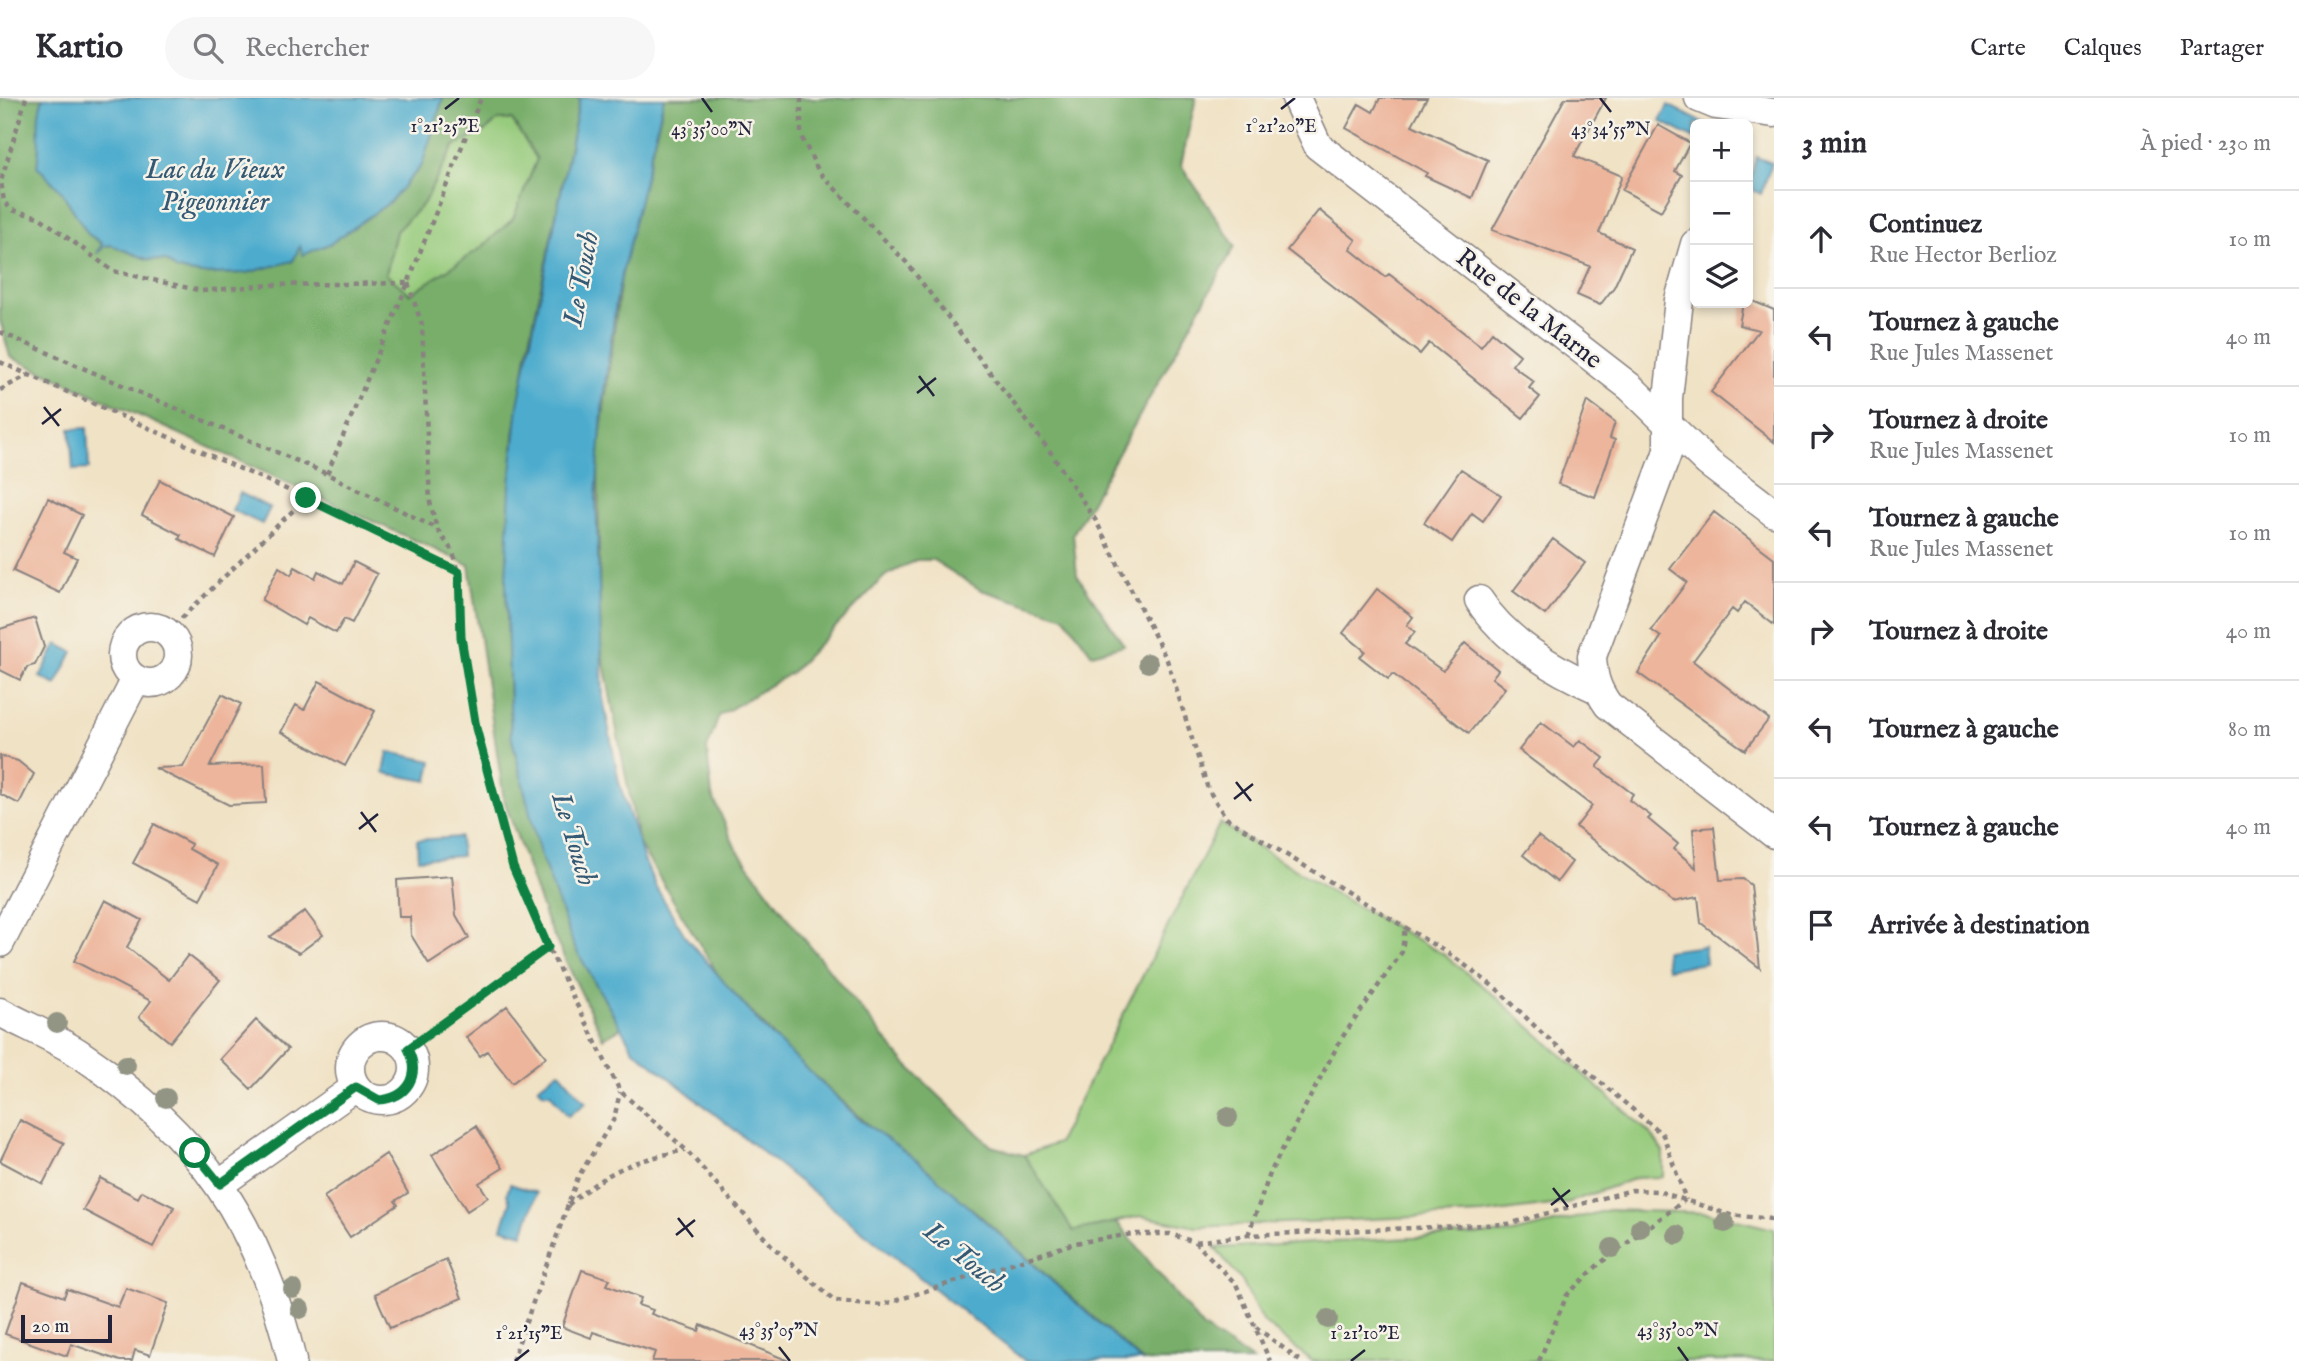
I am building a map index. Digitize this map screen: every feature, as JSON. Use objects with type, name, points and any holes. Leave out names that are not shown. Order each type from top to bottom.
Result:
[{"type":"street","name":"Rue de la Marne","points":[[1296,98],[1318,146],[1630,387],[1707,462],[1774,513]]},
{"type":"street","points":[[1699,98],[1716,105],[1774,113]]},
{"type":"street","points":[[1597,690],[1592,656],[1668,451],[1668,398],[1679,300],[1695,245]]},
{"type":"street","points":[[1479,600],[1490,617],[1560,672],[1597,690],[1608,705],[1774,834]]},
{"type":"street","points":[[150,626],[167,632],[177,645],[176,666],[168,677],[159,682],[136,680],[126,670],[122,661],[123,645],[128,637],[141,628],[150,626]]},
{"type":"street","points":[[0,943],[136,680]]},
{"type":"street","points":[[0,1012],[80,1054],[167,1123],[220,1184],[251,1238],[280,1308],[292,1361]]},
{"type":"street","points":[[380,1036],[392,1037],[408,1049],[415,1067],[411,1082],[400,1095],[379,1100],[356,1087],[350,1065],[357,1047],[366,1040],[380,1036]]},
{"type":"street","points":[[220,1184],[356,1087]]},
{"type":"path","points":[[26,98],[1,181],[4,202],[12,210],[39,217],[113,271],[202,291],[269,285],[408,283]]},
{"type":"path","points":[[327,474],[408,283],[481,98]]},
{"type":"path","points":[[800,98],[801,136],[819,172],[907,263],[1049,450],[1096,521],[1167,660],[1208,789],[1226,817],[1457,959],[1498,990],[1543,1034],[1663,1135],[1686,1200]]},
{"type":"path","points":[[408,283],[422,325],[430,502],[438,529],[453,552],[459,572],[461,637],[476,728],[513,867],[548,947],[620,1091],[686,1150],[774,1248],[835,1301],[882,1305],[1074,1243],[1154,1233],[1195,1242],[1248,1235],[1508,1224],[1632,1190],[1658,1191],[1730,1215],[1773,1218],[1774,1225]]},
{"type":"path","points":[[0,332],[327,474],[438,529]]},
{"type":"path","points":[[0,362],[306,498],[459,572]]},
{"type":"path","points":[[0,390],[29,374]]},
{"type":"path","points":[[167,632],[306,498]]},
{"type":"path","points":[[1248,1235],[1271,1171],[1340,1039],[1402,952],[1405,927]]},
{"type":"path","points":[[408,1049],[548,947]]},
{"type":"path","points":[[512,1361],[578,1177],[614,1119],[620,1091]]},
{"type":"path","points":[[568,1205],[598,1179],[636,1161],[686,1150]]},
{"type":"path","points":[[1539,1361],[1567,1295],[1599,1264],[1686,1200]]},
{"type":"path","points":[[1195,1242],[1236,1284],[1270,1361]]},
{"type":"path","points":[[1255,1326],[1300,1361]]},
{"type":"green space","points":[[0,98],[43,98],[39,115],[37,166],[62,192],[88,234],[102,244],[97,254],[104,246],[111,245],[147,259],[167,261],[177,270],[201,274],[246,273],[293,261],[300,245],[304,254],[331,243],[390,202],[422,165],[443,98],[580,98],[527,354],[514,435],[506,582],[511,735],[539,850],[574,946],[621,1028],[603,1038],[547,922],[504,800],[469,565],[10,357],[0,320]],"holes":[[[498,120],[512,120],[537,159],[513,219],[481,248],[410,294],[386,274],[396,231],[423,204],[454,146],[484,132]]]},
{"type":"green space","points":[[662,98],[1196,98],[1181,165],[1235,246],[1073,534],[1077,575],[1124,645],[1092,654],[1064,616],[981,590],[933,560],[916,560],[885,576],[792,672],[719,716],[707,749],[712,795],[735,847],[796,929],[904,1062],[991,1146],[1024,1155],[1073,1231],[1117,1222],[1203,1328],[1253,1361],[1142,1361],[977,1213],[873,1129],[787,1051],[720,978],[639,844],[600,643],[598,455],[622,270],[662,109]]},
{"type":"green space","points":[[498,120],[512,120],[537,159],[513,219],[481,248],[410,294],[386,275],[396,231],[423,204],[454,146],[484,132]]},
{"type":"green space","points":[[1220,823],[1332,892],[1443,954],[1496,997],[1652,1135],[1663,1152],[1663,1177],[1636,1178],[1567,1203],[1482,1214],[1197,1227],[1141,1216],[1073,1231],[1024,1155],[1058,1143]]},
{"type":"green space","points":[[1609,1210],[1708,1213],[1774,1229],[1774,1361],[1312,1361],[1262,1321],[1242,1281],[1215,1248],[1513,1233]]},
{"type":"water","name":"Lac du Vieux Pigeonnier","points":[[43,98],[443,98],[422,165],[390,202],[331,243],[303,255],[300,246],[293,261],[246,273],[201,274],[177,270],[166,261],[147,259],[111,245],[104,246],[97,254],[102,243],[88,234],[62,192],[37,166],[39,115]]},
{"type":"water","name":"Le Touch","points":[[580,98],[664,98],[617,295],[603,399],[596,498],[603,698],[619,782],[644,860],[656,887],[687,939],[763,1027],[858,1118],[919,1162],[1141,1361],[1025,1361],[633,1049],[574,946],[539,850],[511,735],[506,582],[510,484],[518,405]]},
{"type":"water","points":[[1668,105],[1695,119],[1690,119],[1690,136],[1660,121]]},
{"type":"water","points":[[1756,157],[1772,163],[1761,194],[1753,190]]},
{"type":"water","points":[[87,428],[89,469],[73,470],[70,429]]},
{"type":"water","points":[[240,493],[270,508],[262,524],[232,510]]},
{"type":"water","points":[[57,644],[73,652],[56,685],[40,677]]},
{"type":"water","points":[[388,752],[432,761],[428,781],[384,773]]},
{"type":"water","points":[[460,837],[461,856],[418,859],[417,840]]},
{"type":"water","points":[[1704,946],[1706,963],[1667,969],[1665,951]]},
{"type":"water","points":[[559,1071],[586,1103],[568,1116],[550,1093],[543,1093],[538,1087]]},
{"type":"water","points":[[510,1184],[537,1193],[523,1234],[502,1228],[510,1203],[507,1194]]},
{"type":"building","points":[[1380,98],[1427,98],[1412,125],[1488,160],[1472,198],[1425,176],[1427,173],[1346,128],[1359,104],[1373,112]]},
{"type":"building","points":[[1565,98],[1606,98],[1574,156],[1622,176],[1599,233],[1632,248],[1614,287],[1600,305],[1577,295],[1590,266],[1492,230]]},
{"type":"building","points":[[1658,125],[1690,143],[1675,171],[1682,175],[1661,211],[1622,190]]},
{"type":"building","points":[[1319,210],[1356,240],[1350,249],[1385,277],[1389,274],[1481,346],[1492,332],[1520,355],[1512,365],[1534,382],[1529,388],[1540,397],[1523,418],[1429,343],[1420,354],[1287,250]]},
{"type":"building","points":[[1753,301],[1774,310],[1774,442],[1711,392],[1759,330],[1739,325],[1742,308],[1753,308]]},
{"type":"building","points":[[1587,401],[1615,422],[1610,438],[1615,440],[1595,497],[1558,484]]},
{"type":"building","points":[[1461,469],[1501,495],[1483,521],[1472,513],[1452,542],[1424,523]]},
{"type":"building","points":[[160,480],[234,517],[215,557],[179,539],[181,535],[142,515]]},
{"type":"building","points":[[48,498],[82,515],[64,552],[77,558],[60,593],[13,571]]},
{"type":"building","points":[[1714,512],[1774,558],[1774,625],[1745,602],[1737,613],[1732,609],[1693,661],[1769,719],[1745,750],[1638,673],[1661,637],[1651,630],[1687,582],[1670,569]]},
{"type":"building","points":[[1553,539],[1585,563],[1545,615],[1513,591]]},
{"type":"building","points":[[354,562],[377,574],[352,623],[344,619],[336,633],[308,618],[304,625],[262,600],[279,567],[291,575],[295,567],[315,578],[318,571],[343,584]]},
{"type":"building","points":[[1377,589],[1413,617],[1407,625],[1415,632],[1405,644],[1443,671],[1465,643],[1498,670],[1492,678],[1505,688],[1469,733],[1393,674],[1388,679],[1360,657],[1365,651],[1343,633]]},
{"type":"building","points":[[35,618],[44,647],[35,665],[27,667],[20,680],[0,670],[0,629]]},
{"type":"building","points":[[319,681],[375,711],[345,766],[281,732],[296,705],[304,710]]},
{"type":"building","points":[[222,694],[241,704],[210,766],[264,764],[266,803],[229,805],[155,768],[183,767]]},
{"type":"building","points":[[1541,722],[1574,747],[1580,740],[1604,758],[1597,767],[1633,794],[1629,800],[1651,816],[1648,819],[1678,844],[1674,849],[1696,868],[1693,829],[1714,827],[1720,880],[1743,879],[1751,885],[1760,968],[1701,923],[1698,897],[1673,902],[1576,827],[1592,806],[1519,750]]},
{"type":"building","points":[[0,756],[18,761],[34,774],[19,804],[0,794]]},
{"type":"building","points":[[154,824],[191,844],[189,849],[218,865],[200,899],[133,863]]},
{"type":"building","points":[[1538,836],[1572,862],[1557,882],[1523,855]]},
{"type":"building","points":[[452,876],[456,915],[469,938],[429,964],[411,935],[410,917],[399,917],[397,880]]},
{"type":"building","points":[[105,900],[142,920],[127,947],[169,980],[188,955],[220,980],[170,1042],[139,1017],[151,1001],[74,961]]},
{"type":"building","points":[[305,911],[323,935],[299,953],[270,937]]},
{"type":"building","points":[[507,1006],[546,1057],[512,1083],[487,1051],[480,1056],[466,1037]]},
{"type":"building","points":[[256,1020],[288,1049],[251,1089],[220,1059]]},
{"type":"building","points":[[20,1120],[64,1143],[43,1184],[0,1161]]},
{"type":"building","points":[[476,1126],[503,1168],[479,1183],[488,1197],[467,1211],[432,1155]]},
{"type":"building","points":[[386,1154],[408,1193],[395,1201],[398,1205],[350,1237],[324,1197]]},
{"type":"building","points":[[100,1178],[138,1198],[142,1191],[174,1207],[153,1247],[83,1210]]},
{"type":"building","points":[[446,1259],[462,1298],[390,1328],[375,1294]]},
{"type":"building","points":[[582,1270],[610,1279],[607,1285],[641,1298],[638,1305],[653,1310],[651,1314],[699,1331],[701,1325],[789,1361],[652,1361],[655,1352],[593,1332],[591,1338],[562,1327]]},
{"type":"building","points":[[23,1282],[64,1297],[67,1289],[118,1307],[126,1288],[168,1303],[150,1355],[135,1350],[132,1361],[120,1361],[71,1344],[67,1356],[5,1334]]},
{"type":"route","points":[[195,1153],[220,1184],[356,1087],[365,1095],[379,1100],[400,1095],[411,1082],[415,1067],[408,1049],[548,947],[513,867],[476,728],[461,637],[459,572],[306,498]]}]
